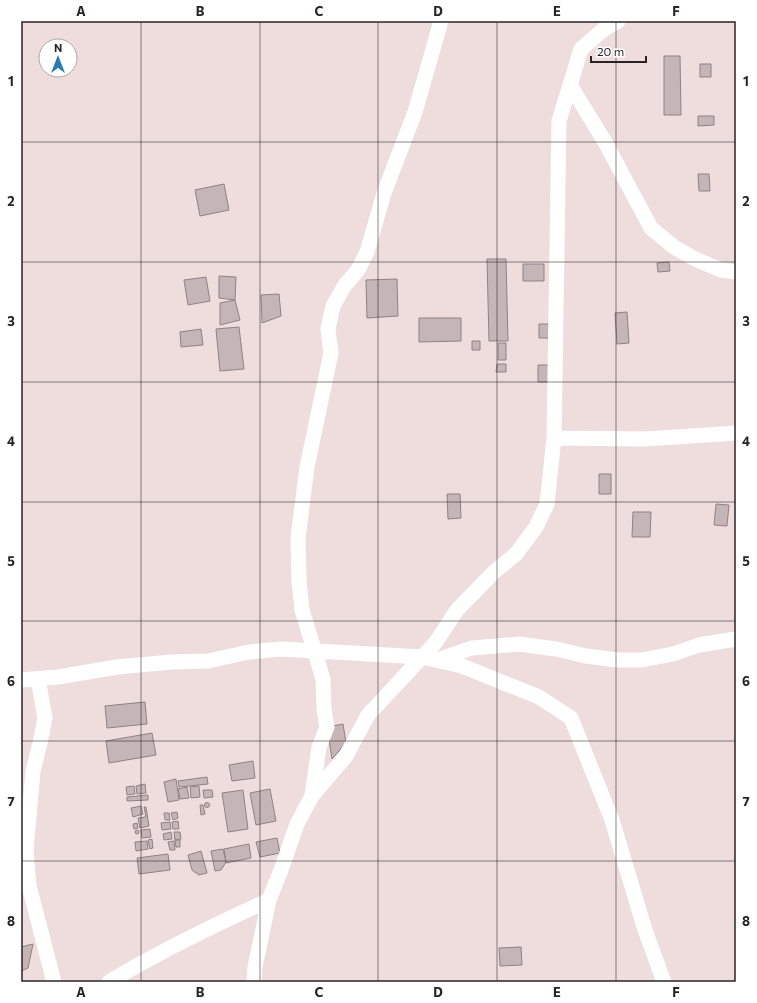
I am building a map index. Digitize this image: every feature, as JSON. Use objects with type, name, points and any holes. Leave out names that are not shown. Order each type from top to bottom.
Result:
[{"type":"street","points":[[312,796],[319,747],[327,727],[324,709],[323,679],[302,610],[299,581],[298,538],[307,467],[331,353],[328,329],[333,306],[345,285],[358,270],[367,252],[384,193],[415,112],[441,21]]},
{"type":"street","points":[[254,982],[255,967],[269,900],[281,870],[296,824],[312,796],[346,756],[368,715],[429,659],[436,642],[457,610],[494,572],[516,554],[536,527],[547,504],[554,438],[559,121],[581,49],[604,29],[618,21]]},
{"type":"street","points":[[570,85],[605,142],[651,228],[674,247],[695,259],[721,270],[736,272]]},
{"type":"street","points":[[554,438],[645,439],[736,433]]},
{"type":"street","points":[[429,659],[472,648],[519,644],[556,649],[586,656],[617,660],[642,660],[673,654],[698,646],[736,638]]},
{"type":"street","points":[[21,680],[58,677],[117,667],[208,660],[249,652],[281,649],[429,659],[462,666],[540,697],[571,718],[612,820],[645,930],[664,982]]},
{"type":"street","points":[[38,679],[45,718],[33,771],[26,850],[29,886],[54,982]]},
{"type":"street","points":[[110,982],[138,964],[269,900]]},
{"type":"building","points":[[664,56],[680,56],[681,115],[664,115]]},
{"type":"building","points":[[700,64],[711,64],[711,77],[700,77]]},
{"type":"building","points":[[698,116],[714,116],[714,125],[698,126]]},
{"type":"building","points":[[698,174],[709,174],[710,191],[699,191]]},
{"type":"building","points":[[224,184],[229,210],[200,216],[195,190]]},
{"type":"building","points":[[487,259],[506,259],[508,341],[489,341]]},
{"type":"building","points":[[669,262],[670,271],[658,272],[657,263]]},
{"type":"building","points":[[523,264],[544,264],[544,281],[523,281]]},
{"type":"building","points":[[219,276],[236,277],[235,300],[219,298]]},
{"type":"building","points":[[206,277],[210,301],[188,305],[184,280]]},
{"type":"building","points":[[397,279],[398,316],[367,318],[366,280]]},
{"type":"building","points":[[279,294],[281,316],[262,323],[261,295]]},
{"type":"building","points":[[235,300],[240,320],[220,325],[220,303]]},
{"type":"building","points":[[627,312],[629,343],[617,344],[615,313]]},
{"type":"building","points":[[419,318],[461,318],[461,341],[419,342]]},
{"type":"building","points":[[539,324],[551,324],[550,338],[539,338]]},
{"type":"building","points":[[239,327],[244,369],[220,371],[216,329]]},
{"type":"building","points":[[201,329],[203,345],[181,347],[180,332]]},
{"type":"building","points":[[472,341],[480,341],[480,350],[472,350]]},
{"type":"building","points":[[498,343],[506,343],[506,360],[498,360]]},
{"type":"building","points":[[497,364],[506,364],[506,372],[496,372]]},
{"type":"building","points":[[538,365],[550,365],[550,382],[538,382]]},
{"type":"building","points":[[599,474],[611,474],[611,494],[599,494]]},
{"type":"building","points":[[447,494],[460,494],[461,518],[448,519]]},
{"type":"building","points":[[716,504],[729,505],[727,526],[714,525]]},
{"type":"building","points":[[633,512],[651,512],[650,537],[632,537]]},
{"type":"building","points":[[145,702],[147,724],[107,728],[105,706]]},
{"type":"building","points":[[343,724],[346,743],[332,759],[327,727]]},
{"type":"building","points":[[152,733],[156,755],[109,763],[106,741]]},
{"type":"building","points":[[253,761],[255,778],[232,781],[229,765]]},
{"type":"building","points":[[207,777],[208,784],[179,787],[178,781]]},
{"type":"building","points":[[176,779],[179,800],[168,802],[164,782]]},
{"type":"building","points":[[145,784],[146,793],[137,794],[136,786]]},
{"type":"building","points":[[134,786],[135,794],[127,795],[126,787]]},
{"type":"building","points":[[199,786],[200,797],[191,798],[190,787]]},
{"type":"building","points":[[187,787],[189,798],[180,799],[178,789]]},
{"type":"building","points":[[270,789],[276,821],[256,825],[250,793]]},
{"type":"building","points":[[203,790],[212,790],[213,797],[204,798]]},
{"type":"building","points":[[243,790],[248,829],[228,832],[222,793]]},
{"type":"building","points":[[148,795],[148,800],[127,801],[127,797]]},
{"type":"building","points":[[207,802],[210,805],[207,808],[204,805]]},
{"type":"building","points":[[200,805],[203,805],[205,814],[201,815]]},
{"type":"building","points":[[141,806],[143,814],[133,817],[131,808]]},
{"type":"building","points":[[144,807],[146,807],[149,826],[140,828],[138,818],[146,817]]},
{"type":"building","points":[[177,812],[178,818],[173,820],[171,813]]},
{"type":"building","points":[[164,813],[169,813],[170,820],[165,820]]},
{"type":"building","points":[[178,821],[179,829],[173,829],[172,822]]},
{"type":"building","points":[[170,822],[171,829],[162,830],[161,823]]},
{"type":"building","points":[[137,823],[138,828],[134,829],[133,824]]},
{"type":"building","points":[[150,829],[151,837],[142,838],[141,830]]},
{"type":"building","points":[[135,830],[139,830],[139,834],[135,834]]},
{"type":"building","points":[[171,832],[172,839],[164,840],[163,834]]},
{"type":"building","points":[[174,832],[180,832],[181,839],[175,840]]},
{"type":"building","points":[[277,838],[280,853],[260,857],[256,842]]},
{"type":"building","points":[[152,839],[153,848],[150,849],[148,840]]},
{"type":"building","points":[[175,840],[180,840],[180,847],[176,847]]},
{"type":"building","points":[[147,841],[148,849],[136,851],[135,842]]},
{"type":"building","points":[[174,841],[175,850],[170,850],[168,842]]},
{"type":"building","points":[[249,844],[251,858],[226,863],[224,849]]},
{"type":"building","points":[[223,849],[226,862],[221,870],[215,871],[211,851]]},
{"type":"building","points":[[201,851],[207,873],[199,875],[192,870],[188,855]]},
{"type":"building","points":[[168,854],[170,870],[139,874],[137,858]]},
{"type":"building","points":[[33,944],[28,968],[21,971],[21,947]]},
{"type":"building","points":[[521,947],[522,965],[500,966],[499,948]]}]
